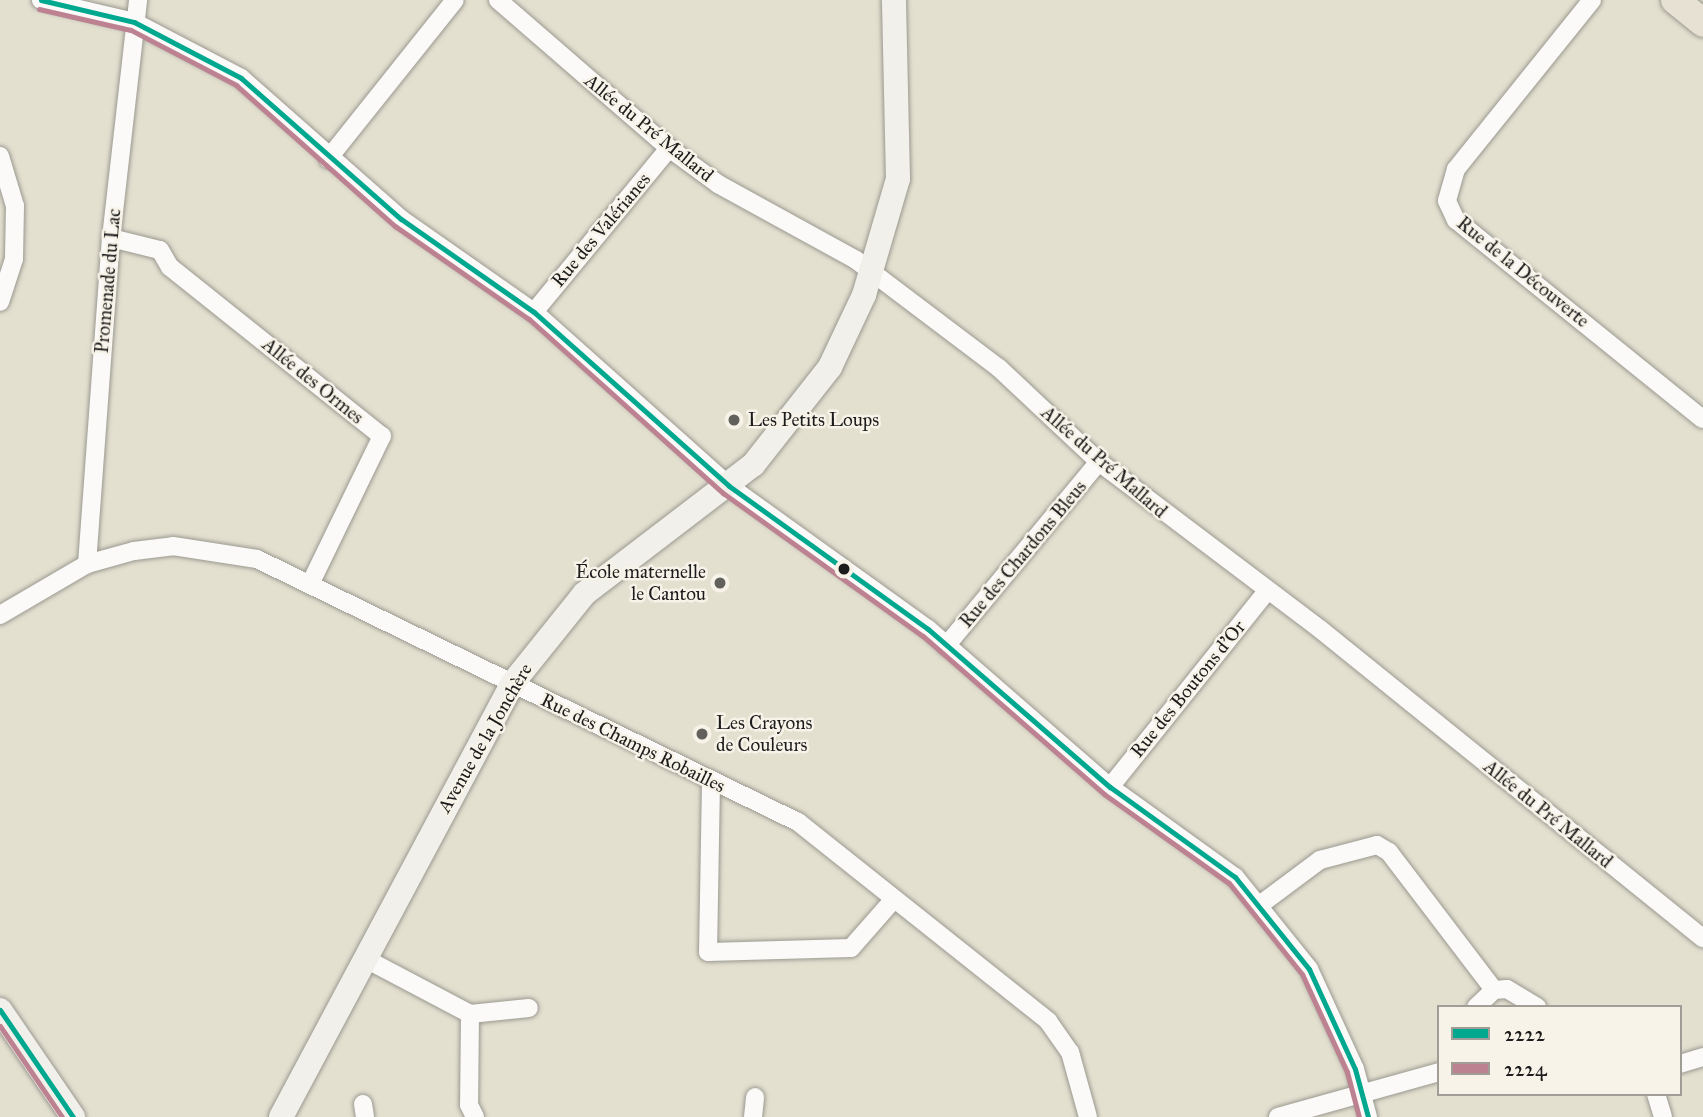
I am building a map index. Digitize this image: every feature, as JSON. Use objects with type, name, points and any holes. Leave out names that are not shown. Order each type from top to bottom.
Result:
[{"type":"main road","name":"Avenue de la Jonchère","points":[[281,1117],[512,684],[584,594],[729,486],[793,418],[830,367],[872,271],[898,179],[894,0]]},
{"type":"main road","points":[[1675,0],[1703,23]]},
{"type":"main road","points":[[0,1010],[73,1117]]},
{"type":"street","points":[[41,0],[134,22],[241,78],[328,159],[534,312],[729,486],[947,646],[1110,787],[1235,877],[1261,904],[1334,1017],[1368,1117]]},
{"type":"street","name":"Promenade du Lac","points":[[87,564],[111,238],[138,0]]},
{"type":"street","points":[[328,159],[455,0]]},
{"type":"street","name":"Allée du Pré Mallard","points":[[498,0],[669,148],[718,184],[872,271],[999,368],[1099,462],[1267,591],[1703,938]]},
{"type":"street","name":"Rue de la Découverte","points":[[1592,0],[1456,169],[1447,201],[1456,220],[1703,418]]},
{"type":"street","name":"Rue des Valérianes","points":[[534,312],[669,148]]},
{"type":"street","points":[[0,156],[15,206],[13,259],[0,302]]},
{"type":"street","name":"Allée des Ormes","points":[[111,238],[160,250],[170,267],[382,436],[310,584]]},
{"type":"street","name":"Rue des Chardons Bleus","points":[[947,646],[1099,462]]},
{"type":"street","name":"Rue des Champs Robailles","points":[[1,612],[87,564],[173,546],[257,559],[798,822],[1048,1021],[1070,1052],[1088,1117]]},
{"type":"street","name":"Rue des Boutons d'Or","points":[[1110,787],[1267,591]]},
{"type":"street","points":[[711,782],[708,952],[852,948],[894,899]]},
{"type":"street","points":[[1261,904],[1320,860],[1377,845],[1389,852],[1494,990]]},
{"type":"street","points":[[364,958],[470,1014],[528,1008]]},
{"type":"street","points":[[1478,1005],[1494,990],[1507,989],[1533,1005]]},
{"type":"street","points":[[470,1014],[469,1105],[475,1117]]},
{"type":"street","points":[[1682,1063],[1703,1057]]},
{"type":"street","points":[[1278,1117],[1362,1097],[1437,1073]]},
{"type":"street","points":[[1657,1096],[1662,1117]]},
{"type":"street","points":[[753,1117],[755,1097]]},
{"type":"transit line","name":"2222","points":[[41,0],[134,22],[241,78],[401,219],[534,312],[729,486],[928,629],[1110,787],[1235,877],[1309,969],[1355,1069],[1368,1117]]},
{"type":"transit line","name":"2224","points":[[39,9],[131,30],[236,85],[395,226],[529,319],[723,493],[923,636],[1104,794],[1229,883],[1302,974],[1347,1072],[1359,1117]]},
{"type":"transit line","name":"2222","points":[[0,1010],[73,1117]]},
{"type":"transit line","name":"2224","points":[[0,1026],[62,1117]]},
{"type":"place","name":"Les Petits Loups","points":[[734,420]]},
{"type":"place","name":"École maternelle le Cantou","points":[[720,583]]},
{"type":"place","name":"Les Crayons de Couleurs","points":[[702,734]]}]
